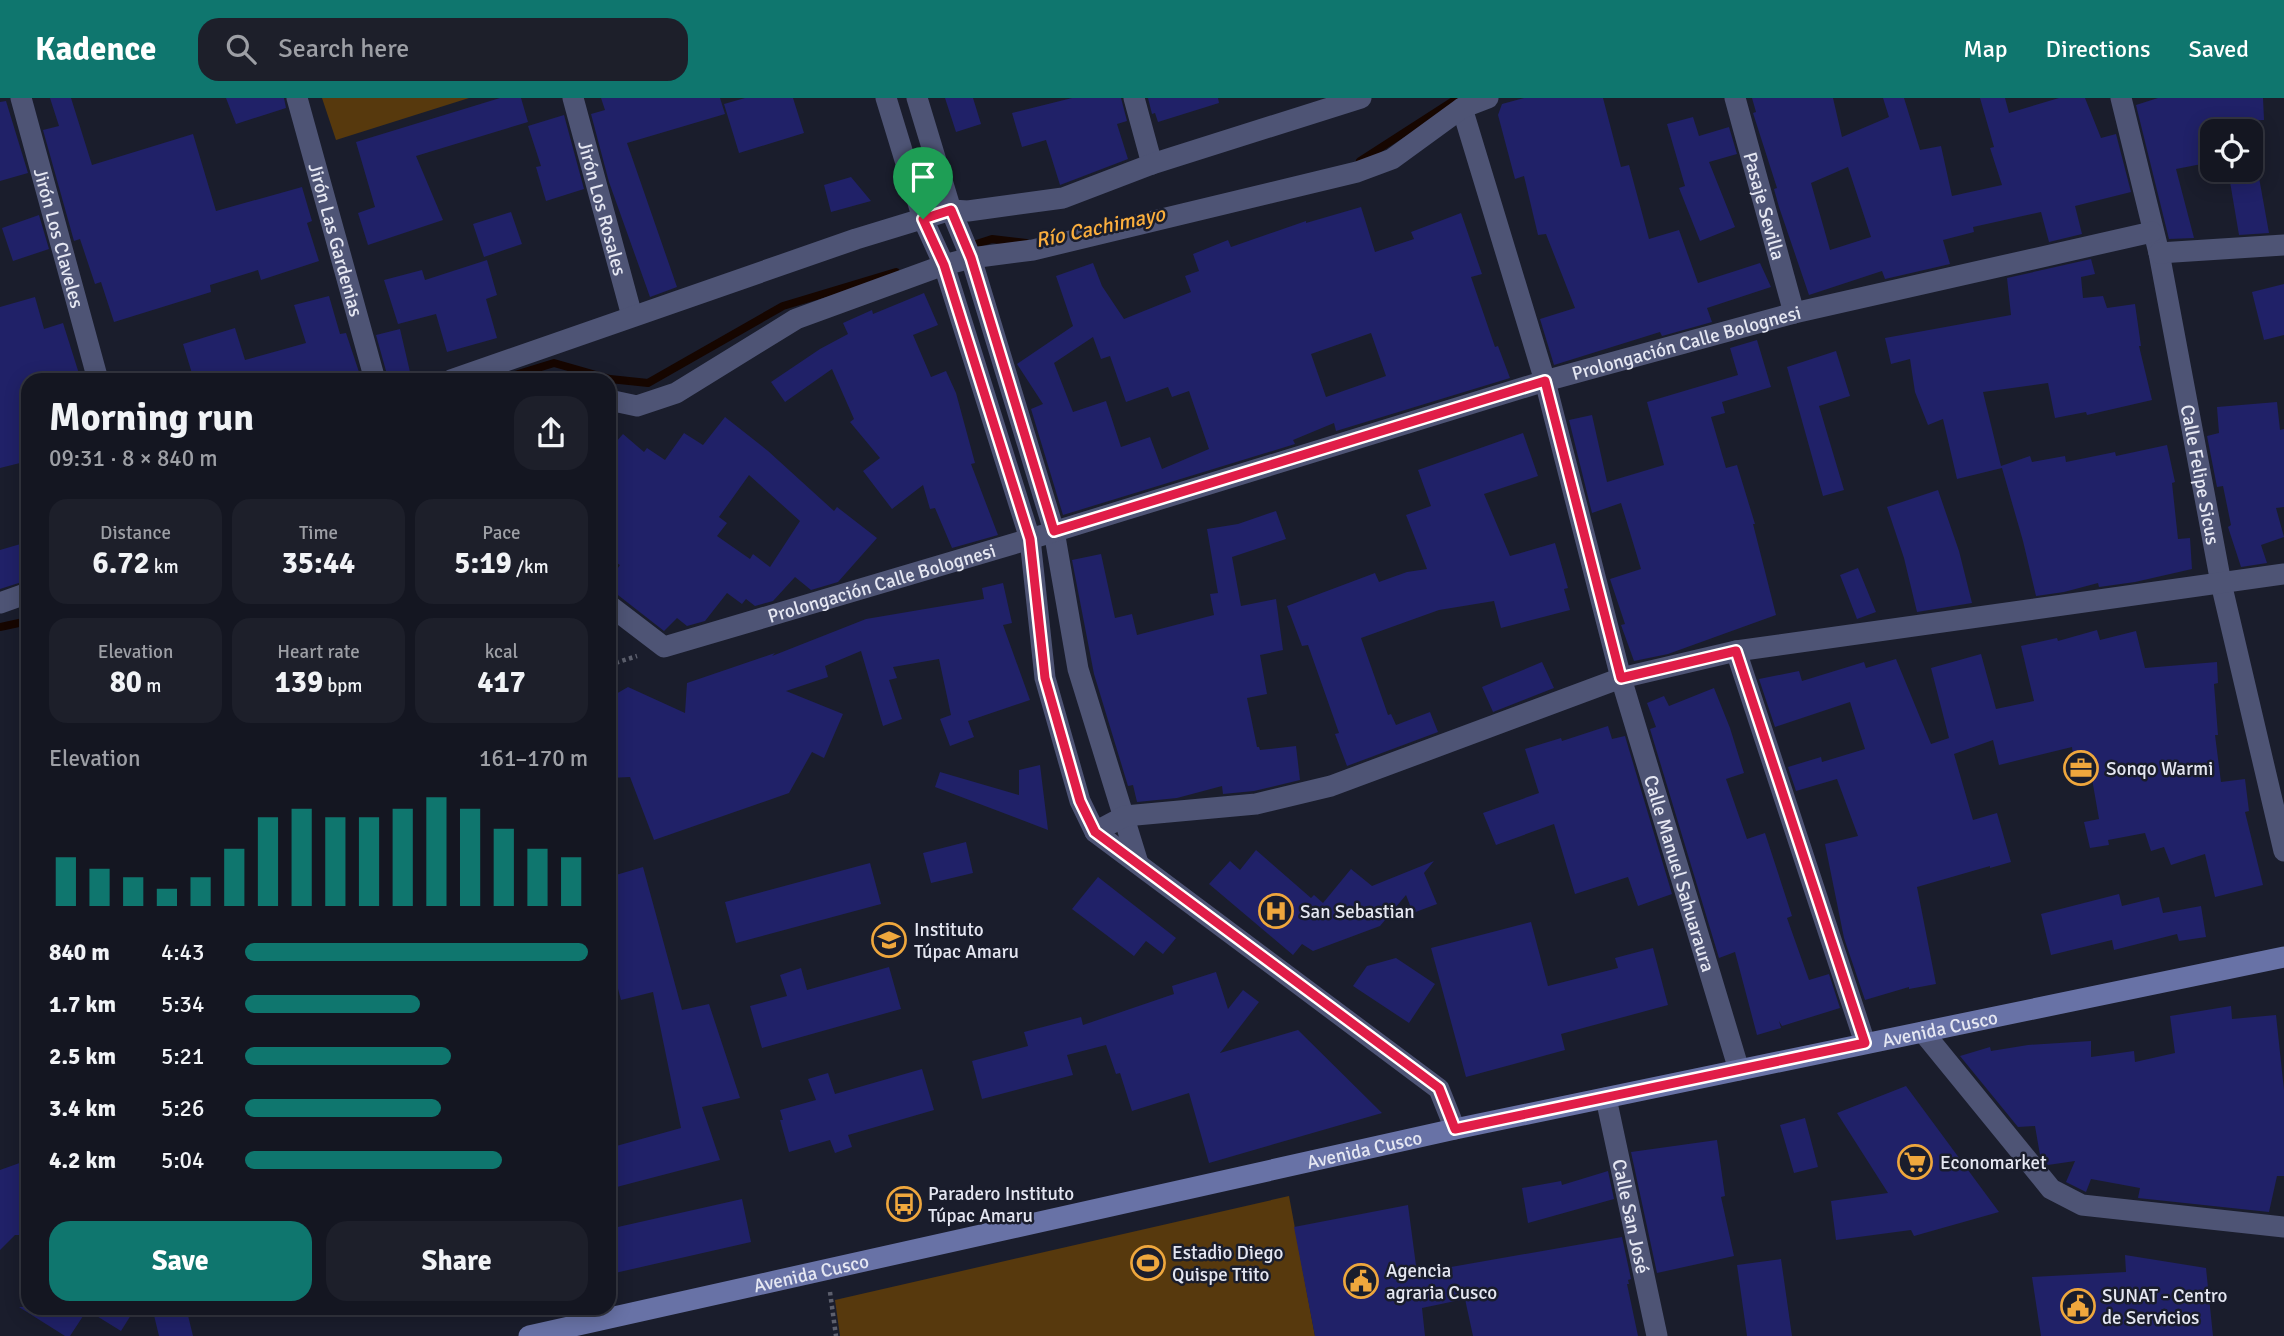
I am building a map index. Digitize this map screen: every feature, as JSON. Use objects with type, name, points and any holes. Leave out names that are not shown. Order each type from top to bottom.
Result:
[{"type":"street","name":"Jirón Los Claveles","points":[[21,98],[96,373]]},
{"type":"street","name":"Jirón Las Gardenias","points":[[297,98],[374,373]]},
{"type":"street","name":"Jirón Los Rosales","points":[[573,98],[632,316]]},
{"type":"street","points":[[886,98],[923,219],[944,265],[1030,539],[1045,678],[1080,801],[1095,832],[1439,1088],[1455,1129]]},
{"type":"street","points":[[917,98],[954,219],[971,258],[1054,531],[1078,670],[1138,863]]},
{"type":"street","points":[[1134,98],[1152,164]]},
{"type":"street","points":[[471,373],[856,239],[923,219],[954,219],[968,211],[1063,198],[1152,164],[1361,98]]},
{"type":"street","points":[[616,402],[637,406],[676,393],[796,319],[944,265],[971,258],[1032,250],[1357,172],[1392,159],[1461,108],[1488,98]]},
{"type":"street","name":"Pasaje Sevilla","points":[[1735,98],[1794,313]]},
{"type":"street","name":"Calle Felipe Sicus","points":[[2121,98],[2156,243],[2221,583],[2284,851]]},
{"type":"street","name":"Calle Manuel Sahuaraura","points":[[1461,108],[1545,381],[1621,678],[1739,1070]]},
{"type":"street","name":"Prolongación Calle Bolognesi","points":[[616,611],[664,647],[1030,539],[1545,381],[1794,313],[2156,243],[2284,245]]},
{"type":"street","points":[[1095,832],[1125,816],[1256,804],[1331,786],[1621,678],[1736,651],[2284,574]]},
{"type":"street","points":[[0,603],[21,596]]},
{"type":"street","points":[[1736,651],[1865,1043]]},
{"type":"street","points":[[1045,678],[1078,670]]},
{"type":"street","name":"Avenida Cusco","points":[[529,1336],[1455,1129],[2284,957]]},
{"type":"street","points":[[1923,1032],[2051,1189],[2082,1205],[2284,1227]]},
{"type":"street","name":"Calle San José","points":[[1605,1098],[1657,1336]]},
{"type":"path","points":[[828,1271],[836,1336]]},
{"type":"shaded area","points":[[322,98],[469,98],[336,140]]},
{"type":"shaded area","name":"Estadio Diego Quispe Ttito","points":[[1289,1196],[1315,1336],[840,1336],[835,1300]]},
{"type":"building","points":[[50,98],[71,98],[92,165],[193,134],[216,211],[302,187],[312,221],[307,223],[319,261],[261,280],[258,270],[210,285],[211,292],[114,322],[101,282],[95,284],[80,239],[74,241],[43,130],[59,126]]},
{"type":"building","points":[[226,98],[284,98],[286,108],[236,124]]},
{"type":"building","points":[[500,98],[521,98],[528,122],[416,156],[443,220],[368,245],[358,213],[375,207],[356,142]]},
{"type":"building","points":[[601,98],[720,98],[725,114],[627,143],[677,287],[650,297],[609,182],[591,114],[605,110]]},
{"type":"building","points":[[745,98],[793,98],[804,133],[739,153],[724,104]]},
{"type":"building","points":[[945,98],[973,98],[981,124],[956,132]]},
{"type":"building","points":[[1072,98],[1121,98],[1127,121],[1117,124],[1128,159],[1060,185],[1046,140],[1022,147],[1012,113]]},
{"type":"building","points":[[1148,98],[1218,98],[1219,103],[1158,122],[1155,113],[1152,114]]},
{"type":"building","points":[[1524,98],[1603,98],[1621,167],[1629,165],[1649,239],[1679,230],[1698,283],[1760,263],[1771,287],[1707,308],[1712,322],[1662,336],[1660,332],[1554,365],[1540,319],[1575,308],[1546,234],[1538,235],[1524,176],[1515,179],[1498,115],[1502,104]]},
{"type":"building","points":[[1752,98],[1833,98],[1842,137],[1889,117],[1883,98],[1904,98],[1920,150],[1941,146],[1952,196],[2002,185],[1990,148],[1994,147],[1980,98],[2005,98],[2009,113],[2059,98],[2085,98],[2101,138],[2116,134],[2131,192],[2075,206],[2082,234],[2049,242],[2041,212],[1973,227],[1974,232],[1943,240],[1950,264],[1885,279],[1882,271],[1809,295],[1779,207],[1774,189],[1777,188],[1753,113],[1756,112]],"holes":[[[1848,167],[1871,237],[1830,250],[1811,183]]]},
{"type":"building","points":[[2158,98],[2263,98],[2264,120],[2200,119],[2200,164],[2176,169],[2194,238],[2169,239],[2136,105]]},
{"type":"building","points":[[6,101],[28,173],[0,181],[0,102]]},
{"type":"building","points":[[564,115],[584,189],[546,201],[536,167],[541,166],[528,126]]},
{"type":"building","points":[[1693,117],[1699,136],[1729,127],[1737,154],[1709,162],[1735,227],[1700,241],[1679,188],[1685,186],[1667,124]]},
{"type":"building","points":[[851,177],[871,201],[831,212],[824,185]]},
{"type":"building","points":[[2230,182],[2260,182],[2269,233],[2239,235]]},
{"type":"building","points":[[1361,207],[1375,252],[1414,239],[1411,232],[1461,213],[1482,274],[1471,277],[1495,347],[1498,346],[1510,378],[1336,431],[1334,423],[1293,440],[1295,444],[1063,515],[1031,409],[1043,404],[1017,364],[1073,326],[1056,276],[1093,263],[1102,286],[1124,319],[1191,292],[1185,276],[1199,271],[1193,254],[1228,240],[1231,247]],"holes":[[[1371,333],[1386,376],[1326,397],[1311,354]],[[1093,337],[1101,359],[1110,356],[1126,402],[1168,387],[1172,397],[1189,391],[1209,449],[1162,469],[1150,437],[1121,447],[1106,401],[1073,412],[1054,363]]]},
{"type":"building","points":[[511,212],[522,244],[484,257],[473,224]]},
{"type":"building","points":[[39,215],[49,249],[13,261],[2,228]]},
{"type":"building","points":[[2091,259],[2095,274],[2081,277],[2083,298],[2103,296],[2107,308],[2135,304],[2139,346],[2152,400],[2087,415],[2086,412],[2055,418],[2048,383],[1983,392],[2001,466],[2030,456],[2032,462],[2065,456],[2066,462],[2115,452],[2116,456],[2167,445],[2175,482],[2172,483],[2178,539],[2190,538],[2192,569],[2135,582],[2099,587],[2098,583],[2036,596],[2002,468],[1957,479],[1943,419],[1928,425],[1915,392],[1910,359],[1891,364],[1885,338],[2011,315],[2007,278]]},
{"type":"building","points":[[487,260],[497,295],[486,299],[497,338],[447,352],[436,314],[398,324],[384,280],[422,270],[425,280]]},
{"type":"building","points":[[2284,284],[2284,335],[2264,340],[2252,292]]},
{"type":"building","points":[[924,293],[938,325],[913,335],[931,377],[946,371],[956,393],[975,463],[971,464],[998,535],[952,548],[935,508],[930,509],[923,485],[892,509],[863,471],[880,458],[850,422],[854,419],[832,369],[785,402],[771,382],[848,334],[843,323],[872,310],[873,314]]},
{"type":"building","points":[[329,296],[340,334],[346,333],[359,372],[192,373],[183,344],[235,328],[245,360],[306,343],[294,305]]},
{"type":"building","points":[[35,297],[44,329],[63,323],[79,373],[21,373],[21,463],[0,468],[0,307]]},
{"type":"building","points":[[400,329],[410,372],[387,373],[376,335]]},
{"type":"building","points":[[1757,340],[1771,387],[1722,402],[1725,413],[1711,417],[1726,468],[1737,465],[1755,524],[1776,615],[1668,654],[1634,661],[1621,625],[1625,624],[1610,579],[1641,569],[1621,503],[1592,513],[1569,420],[1592,415],[1607,482],[1664,465],[1647,402],[1738,375],[1730,348]]},
{"type":"building","points":[[1836,351],[1850,396],[1819,406],[1844,490],[1823,496],[1787,367]]},
{"type":"building","points":[[2277,402],[2280,430],[2284,429],[2284,507],[2276,508],[2284,537],[2261,545],[2267,563],[2241,567],[2228,527],[2231,525],[2223,486],[2217,487],[2207,436],[2219,433],[2217,407]]},
{"type":"building","points":[[725,417],[768,451],[834,511],[837,507],[877,538],[838,582],[811,590],[795,577],[773,601],[755,606],[746,599],[742,604],[727,593],[705,621],[687,626],[677,618],[664,631],[616,593],[616,571],[620,565],[616,563],[616,442],[623,434],[644,452],[647,448],[665,460],[684,433],[703,445]],"holes":[[[749,475],[800,521],[770,567],[753,554],[750,559],[717,536],[727,523],[719,517]]]},
{"type":"building","points":[[1523,433],[1538,476],[1484,494],[1510,556],[1555,543],[1568,588],[1564,589],[1570,610],[1501,628],[1494,601],[1439,610],[1361,638],[1388,715],[1391,714],[1396,725],[1430,712],[1438,732],[1347,766],[1335,734],[1339,733],[1308,645],[1302,646],[1287,606],[1375,573],[1379,582],[1407,572],[1427,569],[1406,515],[1431,506],[1418,470]]},
{"type":"building","points":[[1938,490],[1959,551],[1972,603],[1917,612],[1904,558],[1887,507]]},
{"type":"building","points":[[1276,511],[1286,539],[1232,557],[1241,606],[1276,599],[1283,650],[1260,655],[1267,694],[1247,698],[1257,747],[1260,750],[1296,746],[1300,780],[1254,791],[1223,794],[1222,786],[1177,798],[1137,802],[1133,785],[1128,786],[1094,674],[1072,560],[1101,554],[1115,618],[1132,614],[1137,635],[1214,615],[1210,594],[1218,593],[1207,529],[1238,524]]},
{"type":"building","points":[[21,544],[21,582],[0,589],[0,550]]},
{"type":"building","points":[[1858,568],[1876,612],[1857,619],[1840,575]]},
{"type":"building","points":[[1003,583],[1012,623],[1003,625],[1030,700],[968,721],[974,737],[950,746],[940,719],[951,715],[939,659],[893,667],[897,678],[889,680],[902,719],[883,726],[861,651],[825,666],[828,677],[786,691],[843,714],[824,758],[812,752],[789,793],[654,840],[630,777],[616,778],[616,694],[628,687],[685,713],[687,683],[775,653],[772,656],[866,619],[984,599],[982,588]]},
{"type":"building","points":[[2097,630],[2100,640],[2136,631],[2145,668],[2217,662],[2218,683],[2214,684],[2218,735],[2215,735],[2221,782],[2245,779],[2249,811],[2245,812],[2263,885],[2215,897],[2205,854],[2171,865],[2164,847],[2151,851],[2145,833],[2108,840],[2109,845],[2090,848],[2084,822],[2099,819],[2091,773],[2075,774],[2072,747],[1999,765],[1993,740],[1954,754],[1973,820],[1997,813],[2011,862],[1917,887],[1936,984],[1909,987],[1865,1000],[1844,938],[1825,844],[1858,836],[1837,779],[1796,791],[1788,767],[1821,757],[1822,762],[1865,749],[1850,702],[1775,727],[1759,679],[1799,671],[1802,681],[1864,662],[1866,668],[1896,659],[1931,744],[1949,738],[1931,668],[1981,654],[1996,709],[2034,701],[2021,646],[2057,638],[2058,641]]},
{"type":"building","points":[[1542,662],[1554,688],[1493,712],[1482,687]]},
{"type":"building","points":[[1714,688],[1744,773],[1726,779],[1747,839],[1765,833],[1792,916],[1787,918],[1809,980],[1829,974],[1840,1008],[1782,1026],[1779,1021],[1781,1028],[1757,1035],[1735,952],[1719,958],[1650,729],[1656,727],[1647,703],[1664,696],[1669,706]]},
{"type":"building","points":[[1608,726],[1612,739],[1625,736],[1672,894],[1638,906],[1628,877],[1575,894],[1554,824],[1496,845],[1483,813],[1539,793],[1525,749],[1561,738],[1562,741]]},
{"type":"building","points":[[1040,765],[1048,830],[935,787],[940,772],[1019,795],[1019,770]]},
{"type":"building","points":[[966,842],[973,873],[931,883],[923,853]]},
{"type":"building","points":[[1256,850],[1311,898],[1314,895],[1323,903],[1351,869],[1372,886],[1434,861],[1424,873],[1437,904],[1413,913],[1406,895],[1380,926],[1313,951],[1302,944],[1293,955],[1209,884],[1230,861],[1240,870]]},
{"type":"building","points":[[870,863],[881,904],[736,943],[725,902]]},
{"type":"building","points":[[643,867],[682,1010],[709,1004],[740,1098],[702,1107],[720,1160],[616,1187],[616,1146],[681,1128],[653,992],[621,1000],[616,981],[616,875]]},
{"type":"building","points":[[1098,877],[1176,938],[1163,954],[1146,941],[1134,956],[1072,909]]},
{"type":"building","points":[[2119,894],[2122,906],[2159,897],[2163,913],[2201,906],[2206,937],[2179,941],[2177,934],[2114,950],[2112,940],[2051,955],[2041,914]]},
{"type":"building","points":[[1531,922],[1548,986],[1618,968],[1615,958],[1653,948],[1668,1005],[1561,1034],[1565,1050],[1466,1077],[1431,948]]},
{"type":"building","points":[[1396,958],[1435,984],[1409,1023],[1353,986],[1367,966]]},
{"type":"building","points":[[889,967],[901,1009],[762,1048],[750,1006],[787,996],[780,975],[801,968],[807,990]]},
{"type":"building","points":[[1216,972],[1228,1009],[1243,990],[1259,1002],[1220,1053],[1298,1030],[1382,1113],[1209,1163],[1189,1093],[1132,1111],[1120,1073],[1116,1074],[1106,1045],[1067,1055],[1073,1075],[982,1099],[972,1061],[1028,1046],[1024,1032],[1081,1017],[1083,1025],[1174,994],[1172,986]]},
{"type":"building","points":[[2231,1006],[2232,1019],[2276,1015],[2284,1090],[2284,1176],[2277,1176],[2269,1212],[2138,1198],[2140,1188],[2091,1179],[2086,1192],[2066,1182],[2075,1161],[2048,1165],[2040,1155],[2035,1126],[2018,1127],[1960,1056],[1990,1047],[1991,1051],[2028,1045],[2091,1041],[2091,1057],[2134,1051],[2135,1062],[2175,1053],[2170,1016]]},
{"type":"building","points":[[922,1069],[934,1110],[848,1135],[852,1147],[835,1153],[830,1140],[789,1152],[780,1110],[816,1100],[808,1079],[828,1073],[835,1094]]},
{"type":"building","name":"Economarket","points":[[1906,1086],[1999,1212],[1914,1236],[1911,1230],[1836,1240],[1831,1201],[1888,1193],[1837,1113]]},
{"type":"building","points":[[1805,1118],[1818,1167],[1794,1173],[1780,1125]]},
{"type":"building","points":[[1717,1140],[1725,1196],[1721,1197],[1734,1256],[1657,1273],[1631,1152]]},
{"type":"building","points":[[21,1162],[21,1235],[15,1235],[0,1250],[0,1170]]},
{"type":"building","points":[[1608,1171],[1614,1199],[1528,1223],[1522,1188],[1561,1181],[1562,1185]]},
{"type":"building","points":[[742,1199],[751,1242],[616,1273],[616,1227]]},
{"type":"building","points":[[1408,1205],[1417,1273],[1622,1237],[1631,1279],[1627,1284],[1638,1336],[1473,1336],[1465,1299],[1422,1308],[1425,1336],[1315,1336],[1294,1227]]},
{"type":"building","points":[[2125,1255],[2206,1268],[2213,1336],[2041,1336],[2032,1277],[2126,1272]]},
{"type":"building","points":[[1781,1259],[1792,1336],[1747,1336],[1737,1265]]},
{"type":"building","points":[[32,1315],[84,1315],[70,1336],[65,1336]]},
{"type":"building","points":[[95,1315],[131,1315],[121,1331]]},
{"type":"building","points":[[154,1315],[188,1315],[193,1336],[159,1336]]},
{"type":"waterway","name":"Río Cachimayo","points":[[1360,161],[1458,98]]},
{"type":"waterway","name":"Río Cachimayo","points":[[967,247],[992,239],[1026,243]]},
{"type":"waterway","name":"Río Cachimayo","points":[[616,380],[648,383],[783,306],[896,272]]},
{"type":"waterway","name":"Río Cachimayo","points":[[522,373],[554,363],[589,373]]},
{"type":"waterway","name":"Río Cachimayo","points":[[0,627],[21,622]]},
{"type":"place","name":"Sonqo Warmi","points":[[2081,768]]},
{"type":"place","name":"San Sebastian","points":[[1276,911]]},
{"type":"place","name":"Instituto Túpac Amaru","points":[[889,940]]},
{"type":"place","name":"Economarket","points":[[1915,1162]]},
{"type":"place","name":"Paradero Instituto Túpac Amaru","points":[[904,1204]]},
{"type":"place","name":"Estadio Diego Quispe Ttito","points":[[1148,1263]]},
{"type":"place","name":"Agencia agraria Cusco","points":[[1361,1281]]},
{"type":"place","name":"SUNAT - Centro de Servicios","points":[[2078,1306]]},
{"type":"route","points":[[951,210],[971,258],[1054,531],[1545,381],[1621,678],[1736,651],[1865,1043],[1455,1129],[1439,1088],[1095,832],[1080,801],[1045,678],[1030,539],[944,265],[923,219],[951,210]]}]
